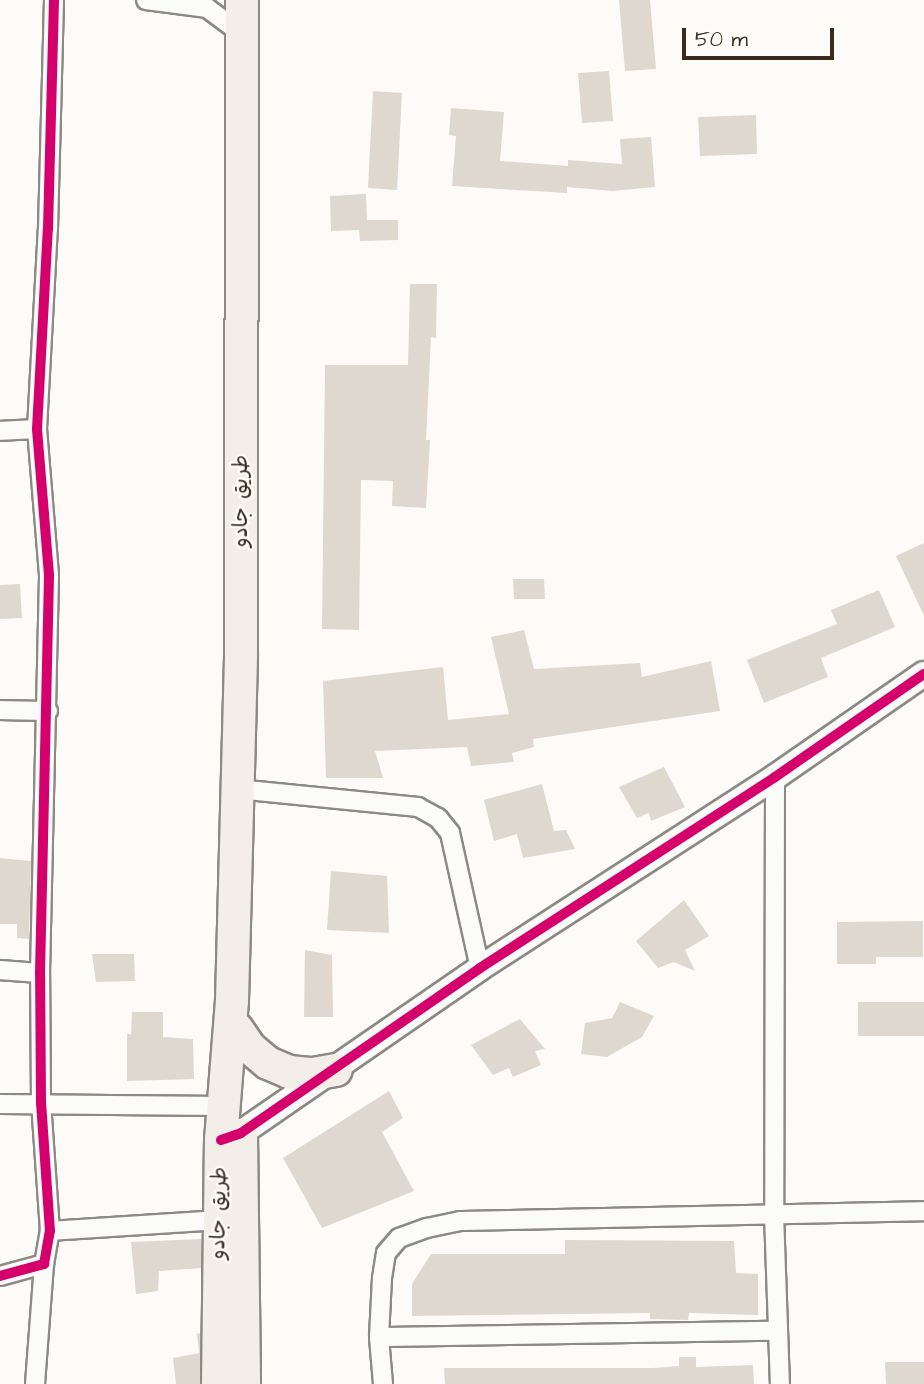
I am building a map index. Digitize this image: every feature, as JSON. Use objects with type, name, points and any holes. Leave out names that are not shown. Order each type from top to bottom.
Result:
[{"type":"highway","name":"طريق جادو","points":[[242,0],[241,640],[231,1137],[244,1384]]},
{"type":"highway","name":"طريق جادو","points":[[218,1384],[219,1220],[231,1137],[223,1105],[234,1015]]},
{"type":"highway","points":[[234,1015],[250,1048],[268,1063],[301,1073],[336,1070]]},
{"type":"street","points":[[35,1384],[44,1264],[50,1231],[41,1103],[40,973],[49,575],[37,429],[48,229],[54,0]]},
{"type":"street","points":[[146,0],[208,4],[242,34]]},
{"type":"street","points":[[0,432],[37,429]]},
{"type":"street","points":[[231,1137],[336,1070],[480,968],[775,777],[924,674]]},
{"type":"street","points":[[0,710],[48,711]]},
{"type":"street","points":[[775,777],[774,1214],[780,1384]]},
{"type":"street","points":[[237,789],[418,807],[438,818],[450,833],[480,968]]},
{"type":"street","points":[[0,970],[40,973]]},
{"type":"street","points":[[0,1104],[223,1105]]},
{"type":"street","points":[[383,1384],[379,1338],[386,1253],[399,1238],[427,1228],[460,1221],[924,1211]]},
{"type":"street","points":[[50,1231],[219,1220]]},
{"type":"street","points":[[0,1276],[44,1264]]},
{"type":"street","points":[[379,1338],[778,1331]]},
{"type":"building","points":[[619,0],[650,0],[656,69],[625,71]]},
{"type":"building","points":[[609,71],[613,121],[582,123],[578,73]]},
{"type":"building","points":[[373,91],[402,93],[397,190],[368,188]]},
{"type":"building","points":[[451,108],[504,112],[500,161],[568,166],[568,160],[622,164],[620,139],[651,137],[655,187],[613,191],[567,187],[567,193],[452,186],[456,136],[449,135]]},
{"type":"building","points":[[756,115],[757,154],[700,156],[698,117]]},
{"type":"building","points":[[366,194],[367,220],[398,220],[398,240],[360,241],[359,230],[331,231],[330,196]]},
{"type":"building","points":[[410,284],[437,284],[436,338],[431,337],[426,508],[392,506],[393,481],[361,480],[359,630],[322,629],[325,365],[408,365]]},
{"type":"building","points":[[924,543],[924,616],[896,556]]},
{"type":"building","points":[[513,579],[544,579],[545,599],[514,599]]},
{"type":"building","points":[[20,584],[22,618],[0,619],[0,585]]},
{"type":"building","points":[[879,590],[895,627],[821,658],[828,677],[764,703],[747,660],[837,624],[831,610]]},
{"type":"building","points":[[524,630],[534,669],[640,663],[642,677],[711,661],[720,711],[533,739],[534,747],[512,753],[514,762],[471,766],[467,747],[375,751],[383,778],[326,778],[323,681],[443,667],[448,720],[509,714],[491,637]]},
{"type":"building","points":[[664,767],[685,807],[651,821],[649,813],[637,818],[619,787]]},
{"type":"building","points":[[542,784],[554,831],[566,830],[575,849],[523,858],[517,834],[494,841],[484,800]]},
{"type":"building","points":[[0,858],[31,861],[29,939],[17,938],[17,924],[0,924]]},
{"type":"building","points":[[331,871],[387,876],[389,933],[327,930]]},
{"type":"building","points":[[684,900],[709,936],[685,950],[695,971],[674,962],[658,968],[636,941]]},
{"type":"building","points":[[923,921],[923,957],[876,957],[876,964],[837,964],[837,922]]},
{"type":"building","points":[[305,950],[332,955],[333,1017],[304,1017]]},
{"type":"building","points":[[92,954],[134,954],[135,981],[96,982]]},
{"type":"building","points":[[620,1002],[654,1016],[642,1037],[607,1057],[581,1054],[585,1023],[612,1018]]},
{"type":"building","points":[[858,1002],[924,1002],[924,1036],[858,1036]]},
{"type":"building","points":[[132,1012],[163,1012],[163,1037],[193,1039],[194,1079],[127,1081],[127,1034],[131,1034]]},
{"type":"building","points":[[520,1019],[545,1049],[535,1051],[541,1065],[513,1077],[509,1068],[493,1075],[471,1045]]},
{"type":"building","points":[[389,1091],[403,1118],[382,1132],[414,1191],[322,1228],[283,1158]]},
{"type":"building","points":[[201,1239],[201,1268],[159,1271],[158,1291],[136,1294],[131,1242]]},
{"type":"building","points":[[565,1240],[734,1241],[736,1273],[758,1274],[758,1315],[689,1313],[688,1320],[650,1319],[650,1313],[412,1316],[412,1284],[431,1254],[565,1254]]},
{"type":"building","points":[[197,1333],[200,1334],[200,1384],[176,1384],[173,1358],[199,1353]]},
{"type":"building","points":[[679,1357],[696,1357],[696,1367],[753,1365],[754,1384],[445,1384],[444,1368],[653,1368],[679,1366]]},
{"type":"building","points":[[885,1362],[924,1362],[924,1384],[886,1384]]},
{"type":"cycle path","points":[[0,1276],[44,1264],[50,1231],[41,1103],[40,973],[49,575],[37,429],[48,229],[54,0]]},
{"type":"cycle path","points":[[221,1140],[241,1133],[480,968],[775,777],[924,674]]}]
